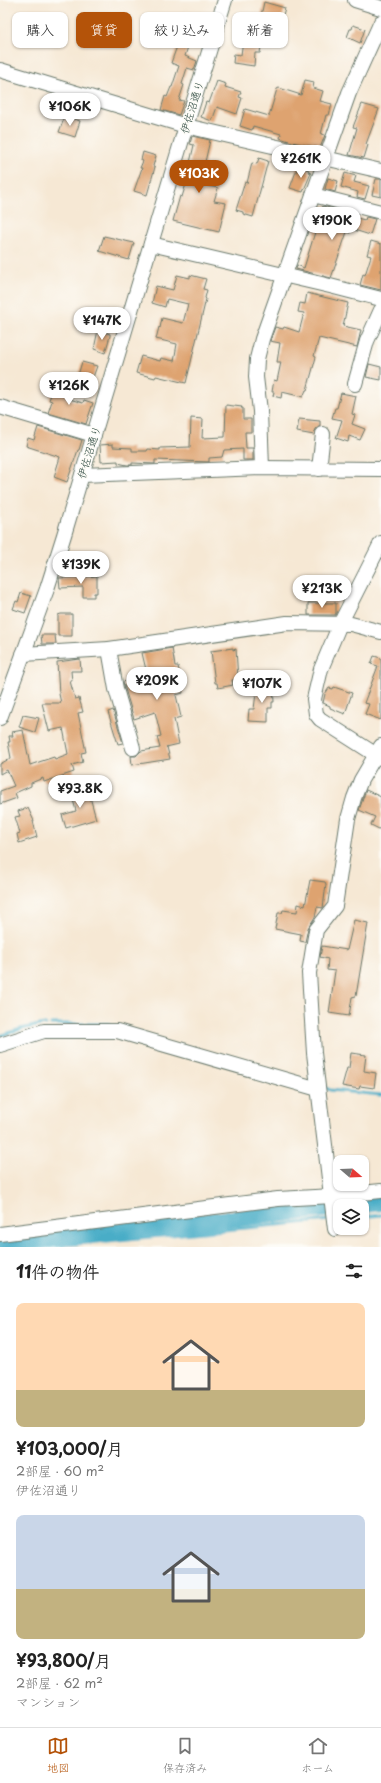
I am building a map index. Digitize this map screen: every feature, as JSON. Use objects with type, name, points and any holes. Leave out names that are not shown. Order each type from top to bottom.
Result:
[{"type":"street","name":"伊佐沼通り","points":[[0,718],[47,589],[225,0]]},
{"type":"street","points":[[355,0],[381,8]]},
{"type":"street","points":[[262,468],[257,359],[349,93],[381,22]]},
{"type":"street","points":[[0,70],[186,126],[381,172]]},
{"type":"street","points":[[313,195],[381,212]]},
{"type":"street","points":[[151,244],[381,299]]},
{"type":"street","points":[[355,384],[367,341],[381,310]]},
{"type":"street","points":[[0,407],[94,435]]},
{"type":"street","points":[[319,469],[323,434]]},
{"type":"street","points":[[82,475],[262,468],[381,469]]},
{"type":"street","points":[[333,1207],[318,1089],[309,972],[316,930],[335,906],[348,819],[361,780],[379,753],[320,719],[316,714],[314,699],[321,669],[340,624],[381,543]]},
{"type":"street","points":[[23,654],[109,649],[287,623],[350,624],[381,632]]},
{"type":"street","points":[[109,649],[116,689],[133,748]]},
{"type":"street","points":[[0,1045],[44,1031],[117,1031],[318,1089]]},
{"type":"street","points":[[0,1234],[278,1199],[381,1191]]},
{"type":"building","points":[[264,2],[285,8],[284,12],[262,12]]},
{"type":"building","points":[[353,25],[365,29],[360,43],[347,37]]},
{"type":"building","points":[[176,48],[188,48],[185,56],[197,61],[194,70],[187,68],[182,84],[184,85],[179,100],[184,101],[179,115],[161,110],[165,96],[167,97],[172,87],[179,66],[171,63]]},
{"type":"building","points":[[242,48],[261,48],[260,53],[255,53],[254,66],[233,63],[234,54],[241,55]]},
{"type":"building","points":[[305,80],[314,82],[313,88],[323,91],[320,101],[332,104],[329,115],[326,115],[321,134],[325,135],[320,148],[292,142],[280,138],[281,134],[253,126],[252,130],[240,126],[245,109],[269,116],[277,89],[279,88],[301,95]]},
{"type":"building","points":[[217,81],[226,84],[225,87],[241,92],[239,97],[242,98],[237,114],[217,107],[212,121],[201,117],[206,102],[209,103]]},
{"type":"building","points":[[362,104],[379,109],[366,144],[368,145],[364,158],[349,155],[357,128],[353,127]]},
{"type":"building","points":[[65,116],[80,121],[75,137],[59,132]]},
{"type":"building","points":[[192,136],[210,140],[200,184],[218,188],[214,201],[226,203],[219,232],[173,221],[180,196],[182,197],[187,184],[191,167],[189,167],[194,145],[190,144]]},
{"type":"building","points":[[143,152],[156,156],[153,166],[155,167],[147,195],[134,191],[142,168],[140,168],[143,161],[141,160]]},
{"type":"building","points":[[259,158],[268,161],[253,217],[236,210],[245,182],[247,183],[252,163],[257,164]]},
{"type":"building","points":[[298,166],[309,170],[308,172],[311,173],[303,192],[290,188]]},
{"type":"building","points":[[345,173],[356,176],[354,182],[369,186],[365,199],[357,197],[358,192],[341,187]]},
{"type":"building","points":[[328,178],[338,181],[335,192],[325,189]]},
{"type":"building","points":[[376,179],[381,179],[381,197],[372,195]]},
{"type":"building","points":[[323,206],[336,210],[335,213],[365,220],[366,217],[375,219],[370,235],[351,229],[350,233],[347,232],[331,278],[296,269],[297,265],[304,268]]},
{"type":"building","points":[[104,236],[134,243],[129,260],[99,251]]},
{"type":"building","points":[[371,241],[381,244],[381,290],[360,285],[371,256],[367,255]]},
{"type":"building","points":[[177,275],[190,278],[190,275],[206,279],[203,289],[207,290],[186,383],[136,373],[141,356],[160,361],[161,358],[174,361],[177,344],[156,339],[162,318],[183,323],[188,304],[167,299],[165,307],[152,303],[156,286],[173,290]]},
{"type":"building","points":[[307,293],[348,303],[343,326],[361,330],[357,347],[319,338],[314,356],[316,357],[307,390],[303,397],[282,392],[281,398],[273,396],[274,392],[272,392],[274,380],[277,381],[281,362],[277,362],[280,343],[270,341],[275,327],[283,329],[284,327],[299,332],[304,313],[298,312],[300,303],[305,304]]},
{"type":"building","points":[[98,330],[110,334],[105,353],[94,349]]},
{"type":"building","points":[[82,362],[97,366],[92,380],[78,375]]},
{"type":"building","points":[[369,364],[381,367],[381,380],[366,377]]},
{"type":"building","points":[[62,381],[71,385],[66,398],[83,403],[84,400],[93,403],[86,424],[48,413],[52,401],[49,400],[53,389],[59,391]]},
{"type":"building","points":[[341,393],[356,396],[352,414],[355,415],[352,424],[365,429],[360,440],[349,436],[348,442],[336,438],[342,420],[332,418],[335,408],[337,408]]},
{"type":"building","points":[[226,405],[242,407],[243,419],[251,419],[251,432],[245,432],[246,448],[253,448],[253,460],[243,460],[243,449],[224,450],[222,457],[209,458],[209,462],[155,460],[155,464],[132,463],[132,465],[127,465],[118,463],[118,461],[101,462],[100,445],[113,444],[113,447],[132,448],[132,451],[190,447],[191,418],[203,419],[202,438],[225,437]]},
{"type":"building","points":[[299,419],[320,421],[320,426],[316,429],[314,435],[297,432]]},
{"type":"building","points":[[38,427],[82,440],[67,482],[54,477],[60,457],[26,446],[28,438],[34,440]]},
{"type":"building","points":[[97,576],[97,593],[94,593],[94,597],[83,597],[83,587],[60,588],[59,578]]},
{"type":"building","points":[[21,593],[31,596],[25,613],[13,609],[16,601],[18,602]]},
{"type":"building","points":[[308,603],[336,603],[336,613],[335,615],[308,615]]},
{"type":"building","points":[[72,614],[72,636],[58,636],[58,615]]},
{"type":"building","points":[[41,635],[55,635],[56,644],[42,644]]},
{"type":"building","points":[[172,648],[175,666],[178,666],[183,693],[176,695],[181,717],[174,719],[179,744],[166,747],[170,759],[132,765],[131,756],[136,756],[141,751],[160,748],[157,737],[161,736],[155,712],[134,719],[123,682],[147,674],[142,653]]},
{"type":"building","points":[[233,648],[233,650],[236,649],[238,679],[232,680],[233,685],[218,688],[217,683],[215,683],[211,651]]},
{"type":"building","points":[[374,656],[381,658],[381,720],[365,714],[369,704],[364,703],[378,666],[371,664]]},
{"type":"building","points":[[80,659],[81,671],[71,671],[72,681],[70,681],[75,699],[79,698],[83,712],[78,713],[86,752],[81,753],[83,762],[72,765],[74,772],[44,782],[43,778],[31,783],[31,786],[15,793],[17,798],[0,804],[0,791],[14,786],[7,770],[0,774],[0,764],[11,758],[8,742],[10,742],[9,736],[13,736],[12,732],[23,730],[30,765],[68,754],[63,728],[49,731],[42,703],[61,703],[57,662]]},
{"type":"building","points":[[257,685],[273,686],[274,702],[272,702],[272,708],[268,708],[268,722],[248,721],[249,709],[254,709]]},
{"type":"building","points":[[334,687],[352,693],[345,714],[330,708],[330,706],[323,703],[325,694],[329,688],[333,689]]},
{"type":"building","points":[[113,710],[123,743],[118,744],[108,712]]},
{"type":"building","points":[[23,715],[39,718],[35,732],[19,727]]},
{"type":"building","points":[[85,788],[87,794],[89,793],[96,819],[66,828],[62,815],[76,811],[71,792]]},
{"type":"building","points":[[366,790],[381,797],[381,830],[371,825],[375,817],[359,810]]},
{"type":"building","points":[[28,808],[34,821],[37,837],[19,843],[17,834],[20,833],[15,817],[20,816],[18,811]]},
{"type":"building","points":[[310,880],[325,882],[326,884],[323,908],[317,907],[315,917],[308,928],[305,942],[300,941],[301,934],[275,929],[278,913],[282,913],[283,910],[297,912],[298,904],[305,906]]},
{"type":"building","points":[[354,920],[368,923],[356,996],[352,997],[349,1016],[329,1013],[335,971],[327,970],[328,959],[320,957],[322,946],[347,950]]},
{"type":"building","points":[[351,1053],[366,1055],[364,1071],[376,1073],[374,1088],[360,1086],[359,1089],[342,1086],[347,1068],[349,1068]]},
{"type":"waterway","points":[[0,1036],[21,1029],[45,1024]]},
{"type":"waterway","points":[[51,1024],[109,1024]]},
{"type":"waterway","points":[[322,1086],[330,1090],[381,1095]]},
{"type":"waterway","points":[[369,1203],[381,1202]]},
{"type":"waterway","points":[[200,1216],[312,1204]]},
{"type":"waterway","points":[[0,1244],[333,1208]]},
{"type":"waterway","points":[[369,1216],[381,1215]]},
{"type":"waterway","points":[[43,1247],[330,1220]]}]
